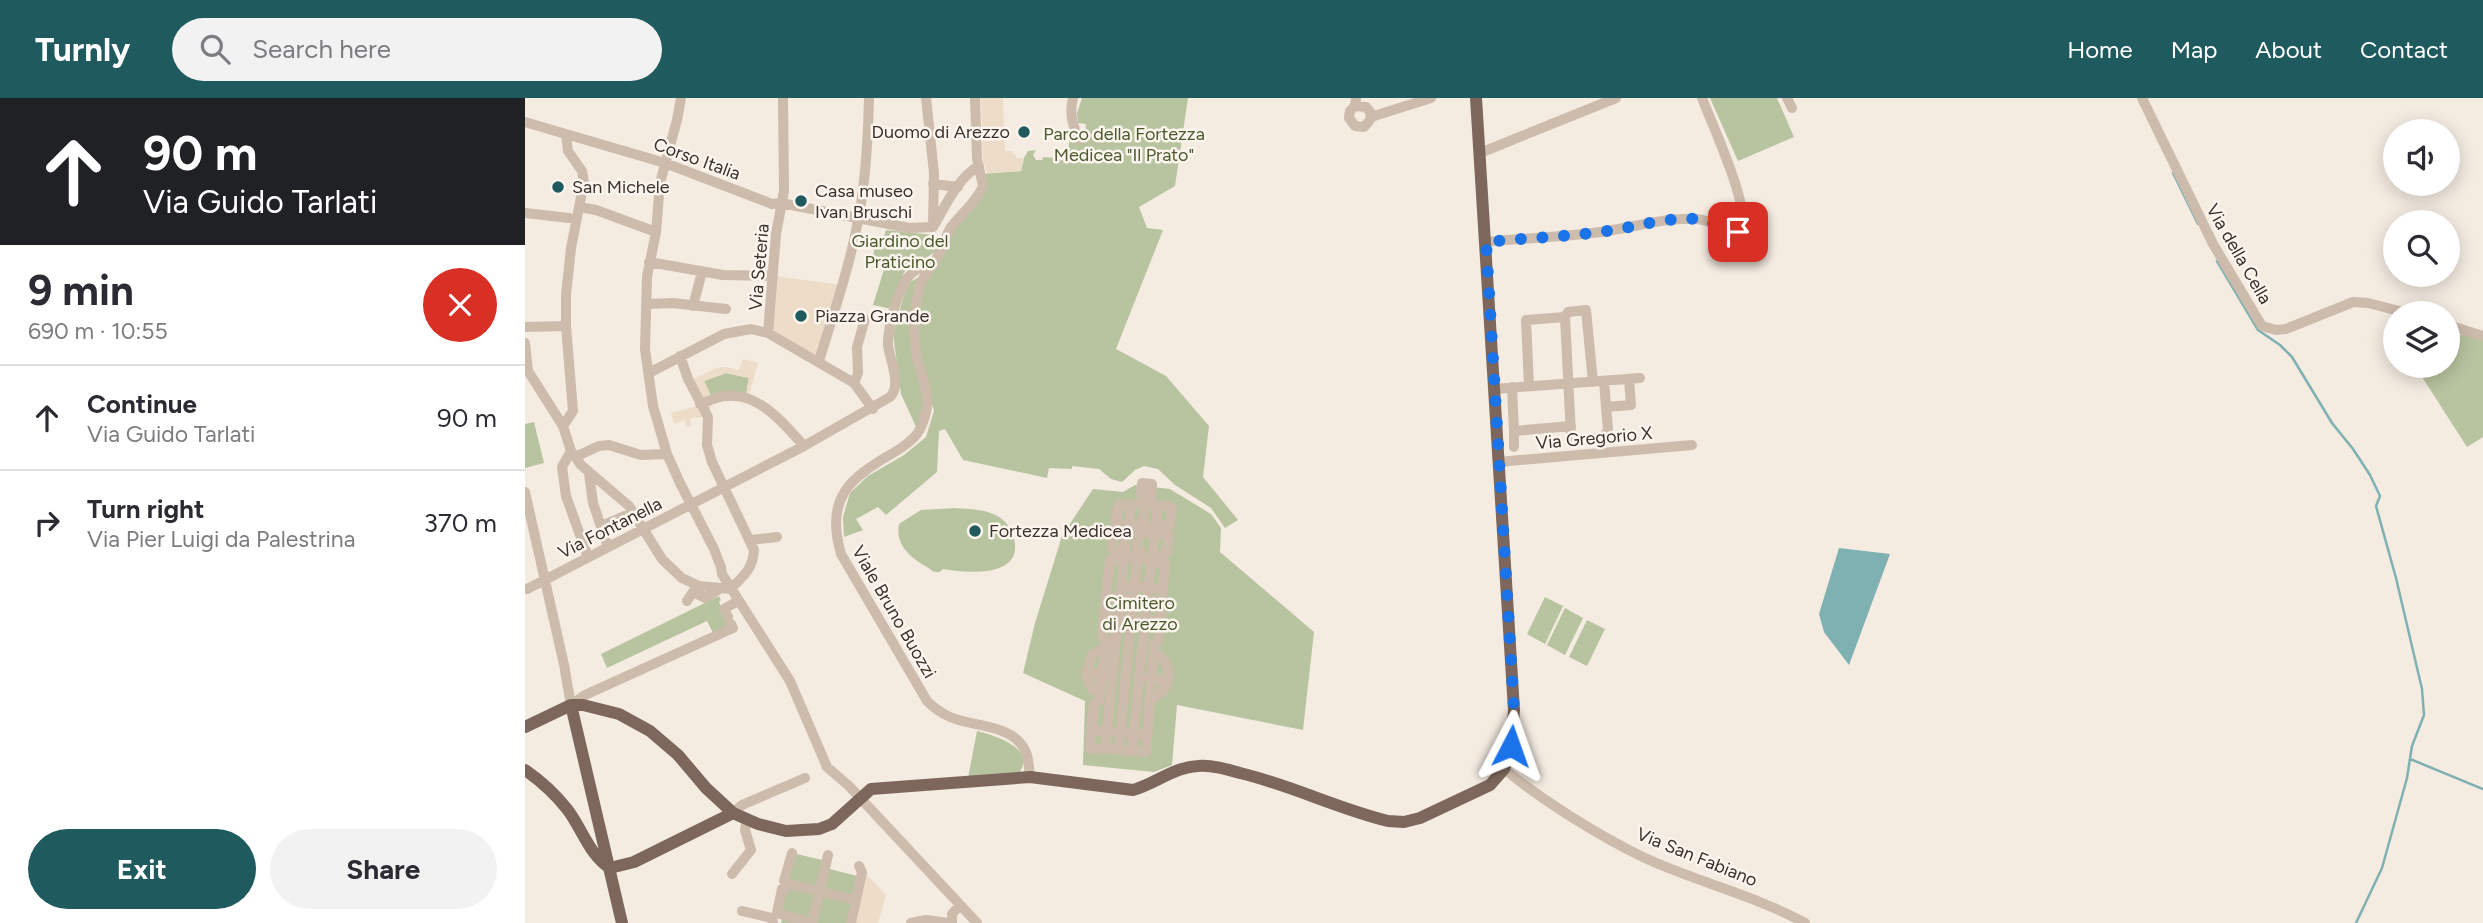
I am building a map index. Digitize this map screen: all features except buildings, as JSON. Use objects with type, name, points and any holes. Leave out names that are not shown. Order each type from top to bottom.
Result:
[{"type":"main road","points":[[525,727],[571,705],[583,705],[619,715],[650,730],[678,755],[706,788],[733,813],[747,820],[786,831],[834,829],[871,789],[1030,777],[1133,790],[1174,772],[1197,766],[1220,768],[1268,779],[1376,818],[1404,821],[1429,814],[1490,785],[1504,769],[1511,746],[1514,710],[1476,98]]},
{"type":"main road","points":[[1501,496],[1509,532],[1512,582],[1510,650]]},
{"type":"main road","points":[[1503,532],[1509,581],[1512,582]]},
{"type":"main road","points":[[571,705],[622,923]]},
{"type":"main road","points":[[525,771],[551,791],[567,809],[597,858],[610,868]]},
{"type":"main road","points":[[610,868],[635,862],[733,813]]},
{"type":"street","points":[[681,98],[660,183],[656,232],[649,262],[645,349],[657,423],[667,454],[714,549],[726,589],[738,601],[790,681],[827,767],[860,798],[972,921]]},
{"type":"street","name":"Via Seteria","points":[[768,333],[784,191],[783,98]]},
{"type":"street","points":[[819,361],[843,285],[859,220],[869,135],[869,98]]},
{"type":"street","points":[[926,98],[933,184],[933,227]]},
{"type":"street","name":"Viale Bruno Buozzi","points":[[975,98],[978,166],[984,180],[981,191],[949,230],[920,287],[915,337],[927,389],[927,412],[919,432],[899,449],[863,470],[842,493],[836,514],[837,539],[841,554],[927,701],[939,712],[953,718],[1010,734],[1028,756],[1030,777]]},
{"type":"street","points":[[1073,98],[1070,109],[1078,139]]},
{"type":"street","points":[[1371,117],[1431,98]]},
{"type":"street","points":[[1480,153],[1616,98]]},
{"type":"street","points":[[1486,242],[1603,232],[1655,220],[1697,219],[1738,232],[1743,229],[1742,206],[1731,170],[1702,98]]},
{"type":"street","points":[[1787,98],[1792,108]]},
{"type":"street","name":"Via della Cella","points":[[2142,98],[2213,244],[2262,326],[2276,330],[2286,328],[2353,302],[2383,307]]},
{"type":"street","points":[[1355,102],[1366,107],[1371,117],[1364,127],[1352,125],[1349,115],[1355,102]]},
{"type":"street","name":"Corso Italia","points":[[525,122],[665,163],[772,204],[781,203],[909,228],[933,227]]},
{"type":"street","points":[[563,426],[573,411],[566,326],[567,287],[573,219],[579,207],[583,176],[568,151],[567,136]]},
{"type":"street","points":[[933,227],[958,187],[978,166]]},
{"type":"street","points":[[933,184],[958,187]]},
{"type":"street","points":[[579,207],[596,210],[656,232]]},
{"type":"street","points":[[525,213],[573,219]]},
{"type":"street","points":[[649,262],[723,275],[773,276]]},
{"type":"street","name":"Via Fontanella","points":[[527,589],[747,473],[783,461],[890,397],[896,387],[888,344],[889,332],[903,284],[908,275],[930,265]]},
{"type":"street","points":[[693,306],[702,272]]},
{"type":"street","points":[[647,304],[673,303],[726,309]]},
{"type":"street","points":[[1586,310],[1606,407],[1608,429],[1604,437],[1579,440],[1571,435],[1565,317],[1568,312],[1586,310]]},
{"type":"street","points":[[1529,386],[1526,320],[1565,317]]},
{"type":"street","points":[[854,383],[858,373],[857,347],[865,320]]},
{"type":"street","points":[[525,327],[566,326]]},
{"type":"street","points":[[2460,329],[2483,336]]},
{"type":"street","points":[[649,373],[732,331],[751,330],[768,333],[854,383],[873,409]]},
{"type":"street","points":[[525,343],[528,371],[563,426],[573,454],[589,473],[629,506],[662,559],[682,578],[699,586],[726,589]]},
{"type":"street","points":[[680,356],[708,417],[707,445],[712,462],[754,550],[753,562],[747,573],[726,589],[705,598],[692,592],[687,601]]},
{"type":"street","points":[[1494,388],[1635,379],[1630,405],[1606,407]]},
{"type":"street","points":[[1512,387],[1514,447]]},
{"type":"street","points":[[700,404],[727,396],[749,398],[784,423],[804,446]]},
{"type":"street","points":[[1514,431],[1571,426]]},
{"type":"street","points":[[588,557],[566,496],[562,467],[573,454],[599,446],[609,445],[641,455],[667,454]]},
{"type":"street","name":"Via Gregorio X","points":[[1498,462],[1692,445]]},
{"type":"street","points":[[589,473],[589,487],[608,547]]},
{"type":"street","points":[[747,473],[754,485]]},
{"type":"street","points":[[525,492],[571,705],[727,616],[738,601]]},
{"type":"street","points":[[1143,522],[1140,522],[1139,529],[1114,532],[1112,548],[1115,549],[1115,556],[1137,562],[1163,560],[1169,536],[1145,530],[1146,524],[1143,522],[1146,500]]},
{"type":"street","points":[[1146,500],[1172,507],[1167,532],[1139,534],[1117,528],[1118,522],[1115,522],[1119,503],[1131,504],[1146,500]]},
{"type":"street","points":[[601,526],[634,512]]},
{"type":"street","points":[[1106,748],[1113,675],[1106,639],[1102,638],[1110,560],[1135,559],[1139,534]]},
{"type":"street","points":[[751,540],[777,537]]},
{"type":"street","points":[[1132,751],[1140,677],[1148,654],[1157,641],[1165,564],[1141,559],[1141,551],[1138,550]]},
{"type":"street","points":[[1119,747],[1115,750],[1090,749],[1100,674],[1118,619],[1124,559]]},
{"type":"street","points":[[1119,747],[1125,751],[1146,752],[1152,678],[1145,620],[1151,561]]},
{"type":"street","points":[[1119,747],[1137,562]]},
{"type":"street","points":[[1107,585],[1149,588],[1162,595]]},
{"type":"street","points":[[1107,597],[1147,600],[1162,595]]},
{"type":"street","points":[[1104,616],[1160,621]]},
{"type":"street","points":[[1109,651],[1128,654],[1158,654],[1167,663],[1168,681],[1161,693],[1150,702],[1137,705],[1110,703],[1099,697],[1090,687],[1086,673],[1092,655],[1109,651]]},
{"type":"street","points":[[1086,673],[1168,681]]},
{"type":"street","points":[[1092,730],[1148,735]]},
{"type":"street","name":"Via San Fabiano","points":[[1504,769],[1594,830],[1645,858],[1778,908],[1805,923]]},
{"type":"street","points":[[733,813],[741,806],[805,778]]},
{"type":"street","points":[[733,874],[751,850],[745,830],[747,820]]},
{"type":"street","points":[[587,840],[595,842],[601,832]]},
{"type":"street","points":[[780,885],[784,881],[790,852]]},
{"type":"street","points":[[742,911],[777,920],[812,923],[828,855]]},
{"type":"street","points":[[851,923],[862,872],[859,866]]},
{"type":"street","points":[[780,885],[820,890],[856,900]]},
{"type":"street","points":[[777,920],[782,889],[786,890],[780,885]]},
{"type":"street","points":[[911,923],[926,920],[950,923],[951,914],[960,905]]},
{"type":"green space","name":"Parco della Fortezza Medicea \"Il Prato\"","points":[[1082,98],[1188,98],[1175,186],[1139,207],[1147,228],[1163,230],[1116,349],[1166,376],[1209,426],[1203,477],[1238,520],[1225,528],[1211,508],[1175,485],[1158,469],[1144,466],[1122,482],[1111,479],[1099,469],[1072,466],[1072,469],[1049,468],[1047,478],[963,460],[945,429],[939,431],[937,472],[886,515],[878,507],[856,519],[863,530],[844,537],[843,517],[850,493],[868,476],[904,455],[926,437],[934,411],[918,359],[920,287],[949,230],[981,191],[982,174],[1021,171],[1028,151],[1036,150],[1033,155],[1036,160],[1042,160],[1043,157],[1066,159],[1070,139],[1085,139],[1086,124],[1078,123],[1077,113]]},
{"type":"green space","points":[[1710,98],[1777,98],[1794,137],[1738,161]]},
{"type":"green space","name":"Giardino del Praticino","points":[[886,230],[934,235],[934,242],[940,242],[935,252],[904,272],[892,309],[873,305],[885,266],[872,259],[875,247],[880,247]]},
{"type":"green space","points":[[921,276],[913,307],[926,399],[917,429],[901,394],[893,334],[905,292],[910,282]]},
{"type":"green space","points":[[2464,333],[2483,341],[2483,437],[2467,447],[2423,378],[2460,378],[2460,335]]},
{"type":"green space","points":[[726,373],[749,378],[746,395],[712,398],[704,381]]},
{"type":"green space","points":[[534,422],[544,463],[525,468],[525,424]]},
{"type":"green space","name":"Cimitero di Arezzo","points":[[1135,485],[1170,489],[1211,514],[1221,528],[1220,552],[1314,632],[1303,730],[1177,705],[1172,765],[1154,772],[1083,765],[1085,701],[1023,673],[1035,623],[1062,536],[1093,489],[1123,492]]},
{"type":"green space","points":[[955,508],[984,511],[1004,520],[1014,538],[1015,551],[1010,561],[1002,567],[978,572],[943,569],[937,572],[909,554],[899,538],[899,524],[921,510]]},
{"type":"green space","points":[[719,596],[730,627],[714,635],[707,621],[607,668],[601,654]]},
{"type":"green space","points":[[1545,597],[1563,606],[1545,644],[1527,634]]},
{"type":"green space","points":[[1565,608],[1583,618],[1565,655],[1547,645]]},
{"type":"green space","points":[[1587,620],[1605,629],[1587,666],[1569,657]]},
{"type":"green space","points":[[977,731],[1002,739],[1018,750],[1023,756],[1019,773],[968,778]]},
{"type":"green space","points":[[792,853],[831,862],[830,869],[857,876],[851,923],[781,923],[783,915],[777,913]]},
{"type":"shaded area","points":[[981,98],[1003,98],[1005,151],[1012,151],[1017,158],[1024,158],[1021,171],[987,173],[983,160]]},
{"type":"shaded area","name":"Piazza Grande","points":[[773,276],[843,285],[819,361],[768,333]]},
{"type":"shaded area","points":[[743,359],[758,363],[749,395],[746,395],[749,378],[726,373],[704,381],[713,400],[708,417],[690,418],[691,426],[686,427],[685,420],[674,424],[671,413],[698,406],[687,382],[716,368],[739,370]]},
{"type":"shaded area","points":[[865,873],[886,895],[878,923],[851,923]]},
{"type":"water","points":[[1839,548],[1890,554],[1849,665],[1824,632],[1819,614]]},
{"type":"waterway","points":[[2173,173],[2198,224]]},
{"type":"waterway","points":[[2217,261],[2258,330],[2292,357],[2332,423],[2370,475],[2380,496],[2376,506],[2422,689],[2424,715],[2412,746],[2407,778],[2382,868],[2356,923]]},
{"type":"waterway","points":[[2410,759],[2483,789]]},
{"type":"place","name":"Duomo di Arezzo","points":[[1024,132]]},
{"type":"place","name":"San Michele","points":[[558,187]]},
{"type":"place","name":"Casa museo Ivan Bruschi","points":[[801,201]]},
{"type":"place","name":"Piazza Grande","points":[[801,316]]},
{"type":"place","name":"Fortezza Medicea","points":[[975,531]]},
{"type":"route","points":[[1511,746],[1514,710],[1486,242],[1603,232],[1655,220],[1697,219],[1738,232]]}]
